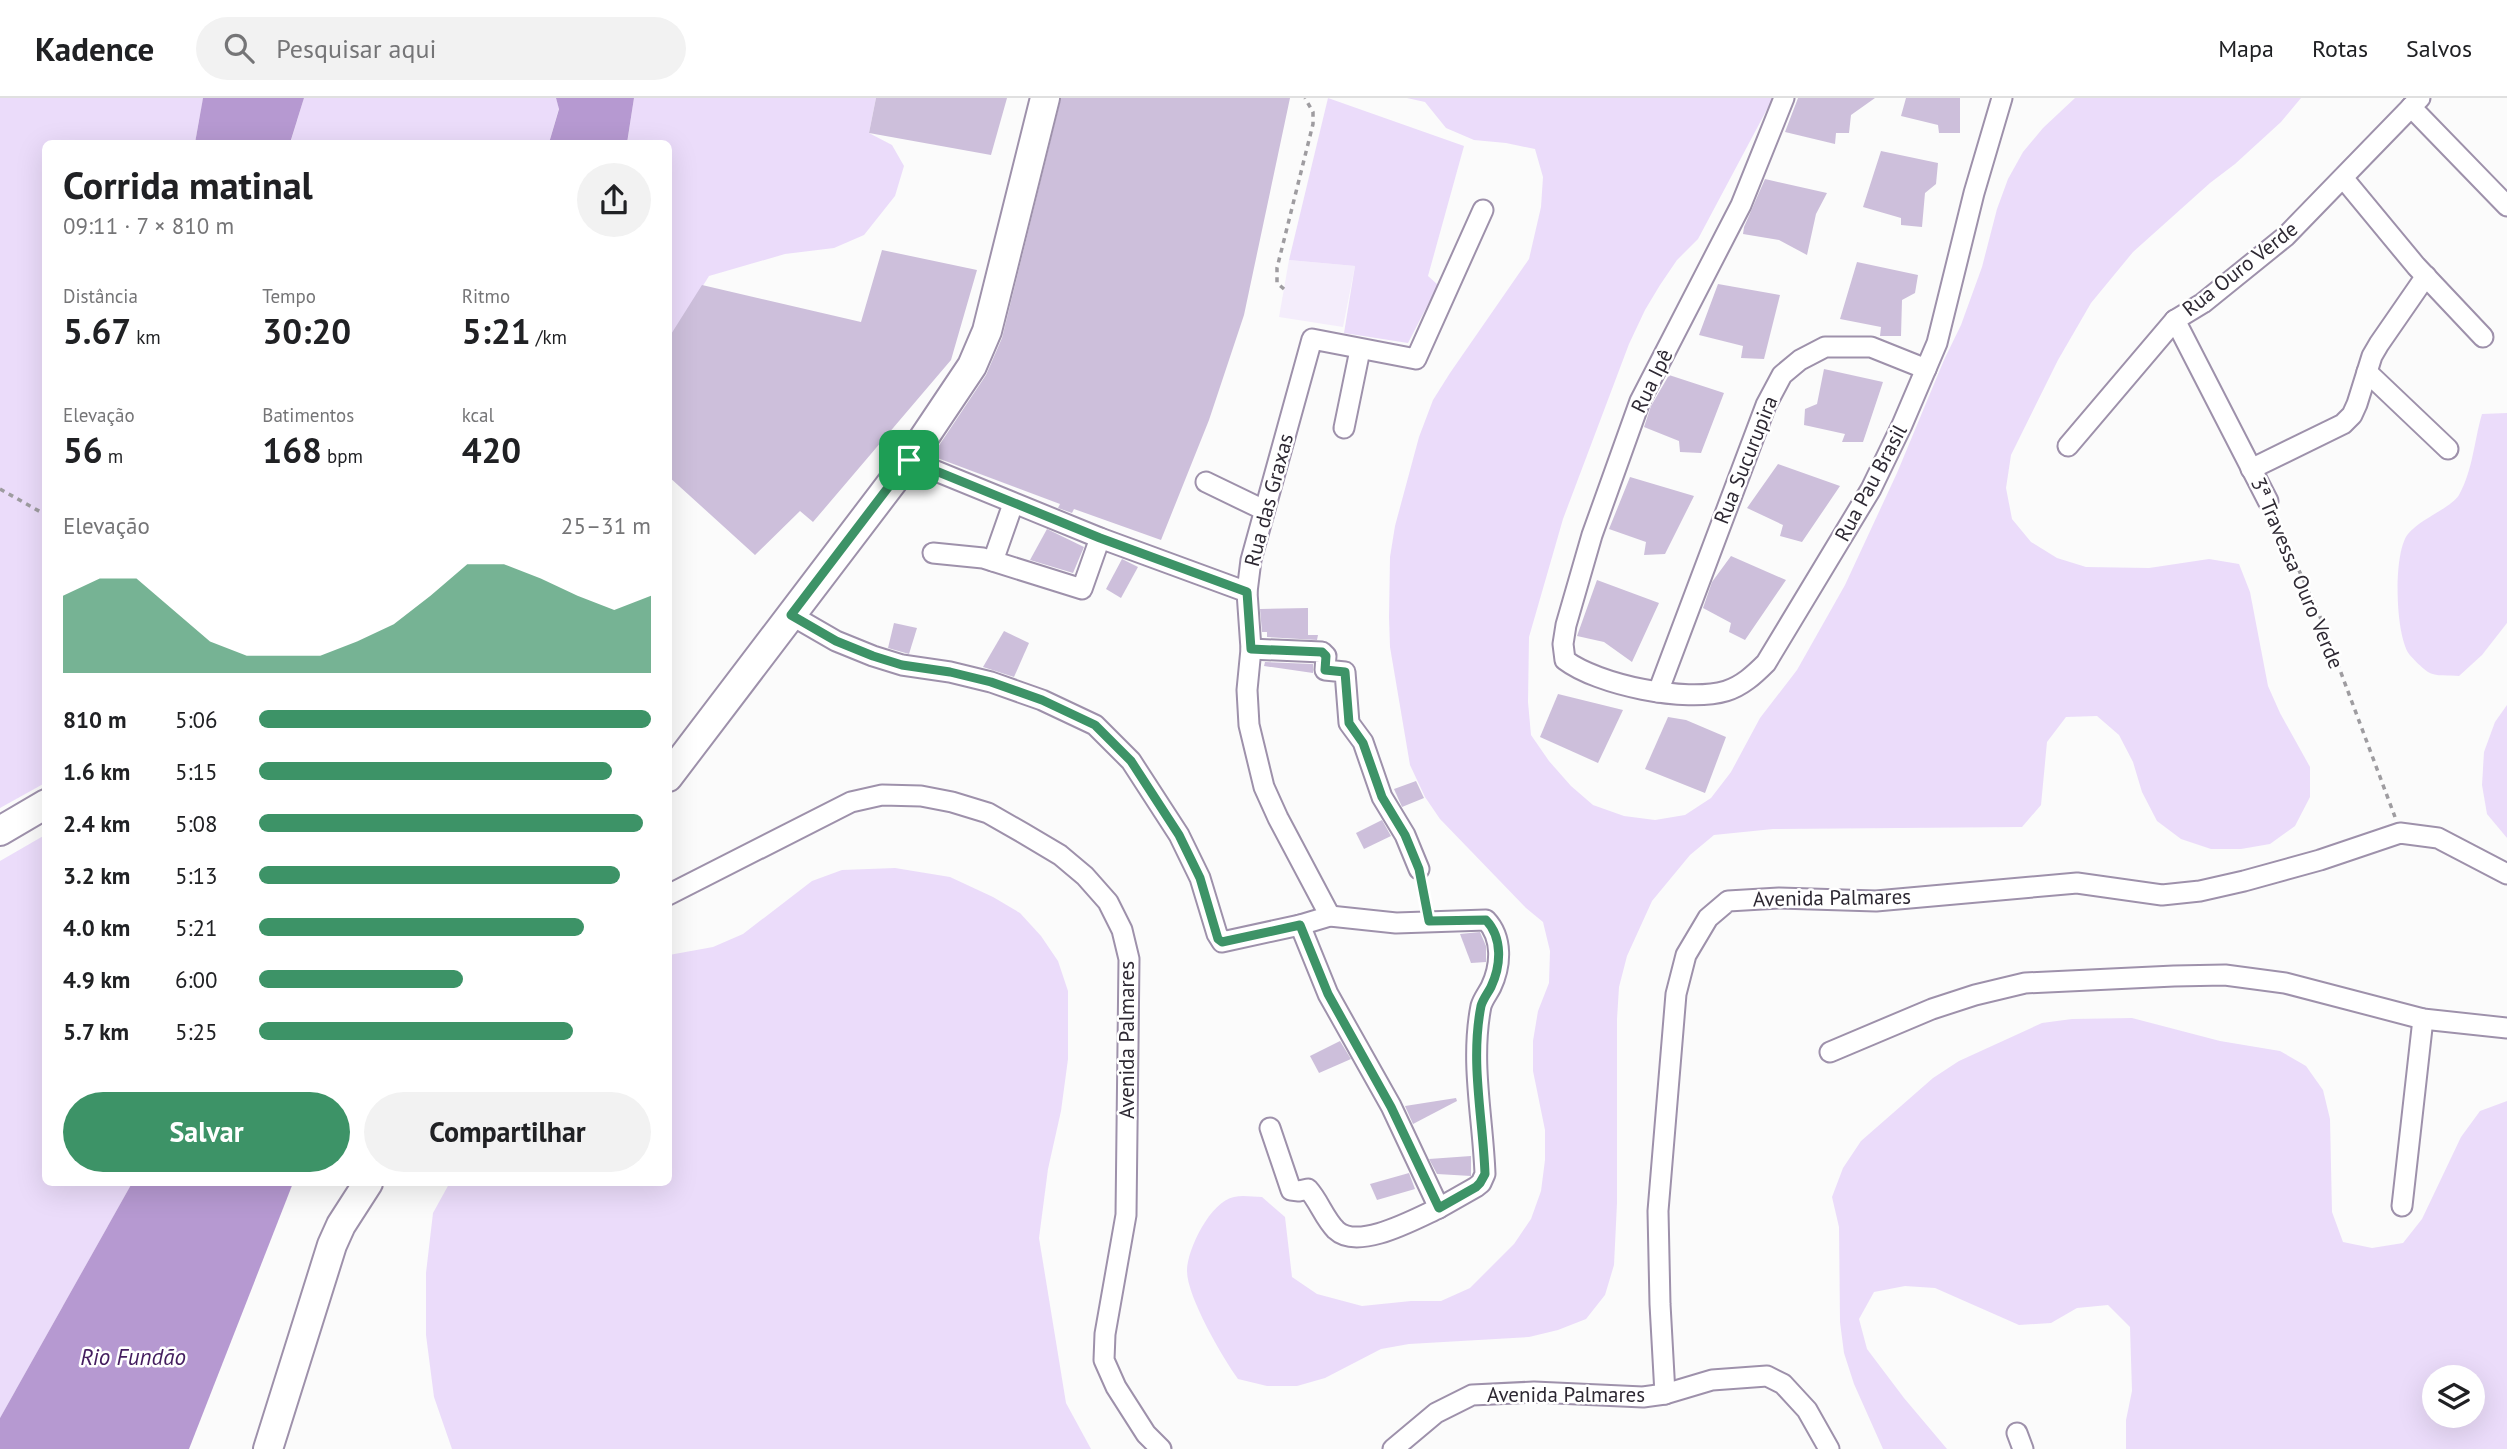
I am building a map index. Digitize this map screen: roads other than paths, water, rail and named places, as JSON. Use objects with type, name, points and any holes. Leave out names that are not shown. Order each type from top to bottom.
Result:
[{"type":"main road","points":[[672,772],[909,460],[972,366],[987,331],[1045,98]]},
{"type":"main road","points":[[0,831],[42,806]]},
{"type":"main road","points":[[268,1449],[332,1245],[366,1186]]},
{"type":"street","name":"Rua Ipê","points":[[1579,671],[1565,660],[1563,644],[1566,625],[1592,535],[1627,437],[1640,401],[1741,205],[1784,98]]},
{"type":"street","name":"Rua Pau Brasil","points":[[1579,671],[1658,692],[1699,695],[1726,691],[1749,680],[1766,663],[1871,489],[1937,343],[1974,193],[2002,98]]},
{"type":"street","points":[[2415,103],[2507,206]]},
{"type":"street","name":"Rua Ouro Verde","points":[[2068,446],[2175,320],[2203,303],[2286,236],[2415,103]]},
{"type":"street","points":[[2344,179],[2426,276],[2483,337]]},
{"type":"street","name":"Rua das Graxas","points":[[1330,916],[1264,786],[1249,725],[1247,690],[1251,649],[1247,592],[1251,560],[1312,339],[1416,359],[1483,210]]},
{"type":"street","points":[[2251,468],[2343,425],[2352,415],[2379,344],[2426,276]]},
{"type":"street","name":"3ª Travessa Ouro Verde","points":[[2175,320],[2268,501]]},
{"type":"street","name":"Rua Sucurupira","points":[[1658,692],[1766,405],[1782,375],[1800,359],[1825,347],[1871,347],[1926,369]]},
{"type":"street","points":[[1344,428],[1360,350]]},
{"type":"street","points":[[2367,372],[2448,449]]},
{"type":"street","points":[[909,460],[1100,538],[1247,592]]},
{"type":"street","points":[[1206,482],[1264,510]]},
{"type":"street","points":[[993,561],[1013,504]]},
{"type":"street","points":[[933,553],[983,558],[1082,589],[1100,538]]},
{"type":"street","points":[[791,615],[836,641],[873,656],[902,665],[950,672],[991,682],[1042,700],[1095,725],[1131,761],[1179,835],[1200,878],[1217,934],[1222,942],[1330,916],[1396,923],[1486,920],[1495,933],[1498,953],[1496,972],[1481,1006],[1478,1031],[1477,1093],[1485,1174],[1476,1187],[1439,1208],[1364,1238],[1351,1238],[1338,1233],[1308,1189],[1291,1190],[1270,1128]]},
{"type":"street","points":[[1251,649],[1322,652],[1326,656],[1325,670],[1345,672],[1349,723],[1363,743],[1382,797],[1405,835],[1419,869]]},
{"type":"street","name":"Avenida Palmares","points":[[672,893],[851,802],[882,795],[920,796],[953,802],[988,813],[1060,855],[1085,876],[1108,902],[1122,930],[1129,958],[1126,1215],[1105,1334],[1104,1360],[1116,1387],[1146,1434],[1161,1449]]},
{"type":"street","name":"Avenida Palmares","points":[[1393,1449],[1436,1413],[1472,1395],[1534,1392],[1643,1397],[1665,1394],[1658,1211],[1676,994],[1686,955],[1708,918],[1728,901],[1779,898],[1876,901],[2077,883],[2162,895],[2200,891],[2244,881],[2320,860],[2400,833],[2438,838],[2507,874]]},
{"type":"street","points":[[1300,925],[1328,994],[1391,1107],[1439,1208]]},
{"type":"street","points":[[1830,1052],[1932,1009],[2025,983],[2225,975],[2285,983],[2423,1019],[2507,1028]]},
{"type":"street","points":[[2402,1206],[2423,1019]]},
{"type":"street","points":[[1665,1394],[1712,1380],[1768,1376],[1783,1384],[1807,1410],[1829,1449]]},
{"type":"water","points":[[203,98],[304,98],[291,140],[196,140]]},
{"type":"water","points":[[556,98],[634,98],[627,140],[550,140],[559,109]]},
{"type":"water","name":"Rio Fundão","points":[[130,1186],[292,1186],[189,1449],[0,1449],[0,1418]]}]
